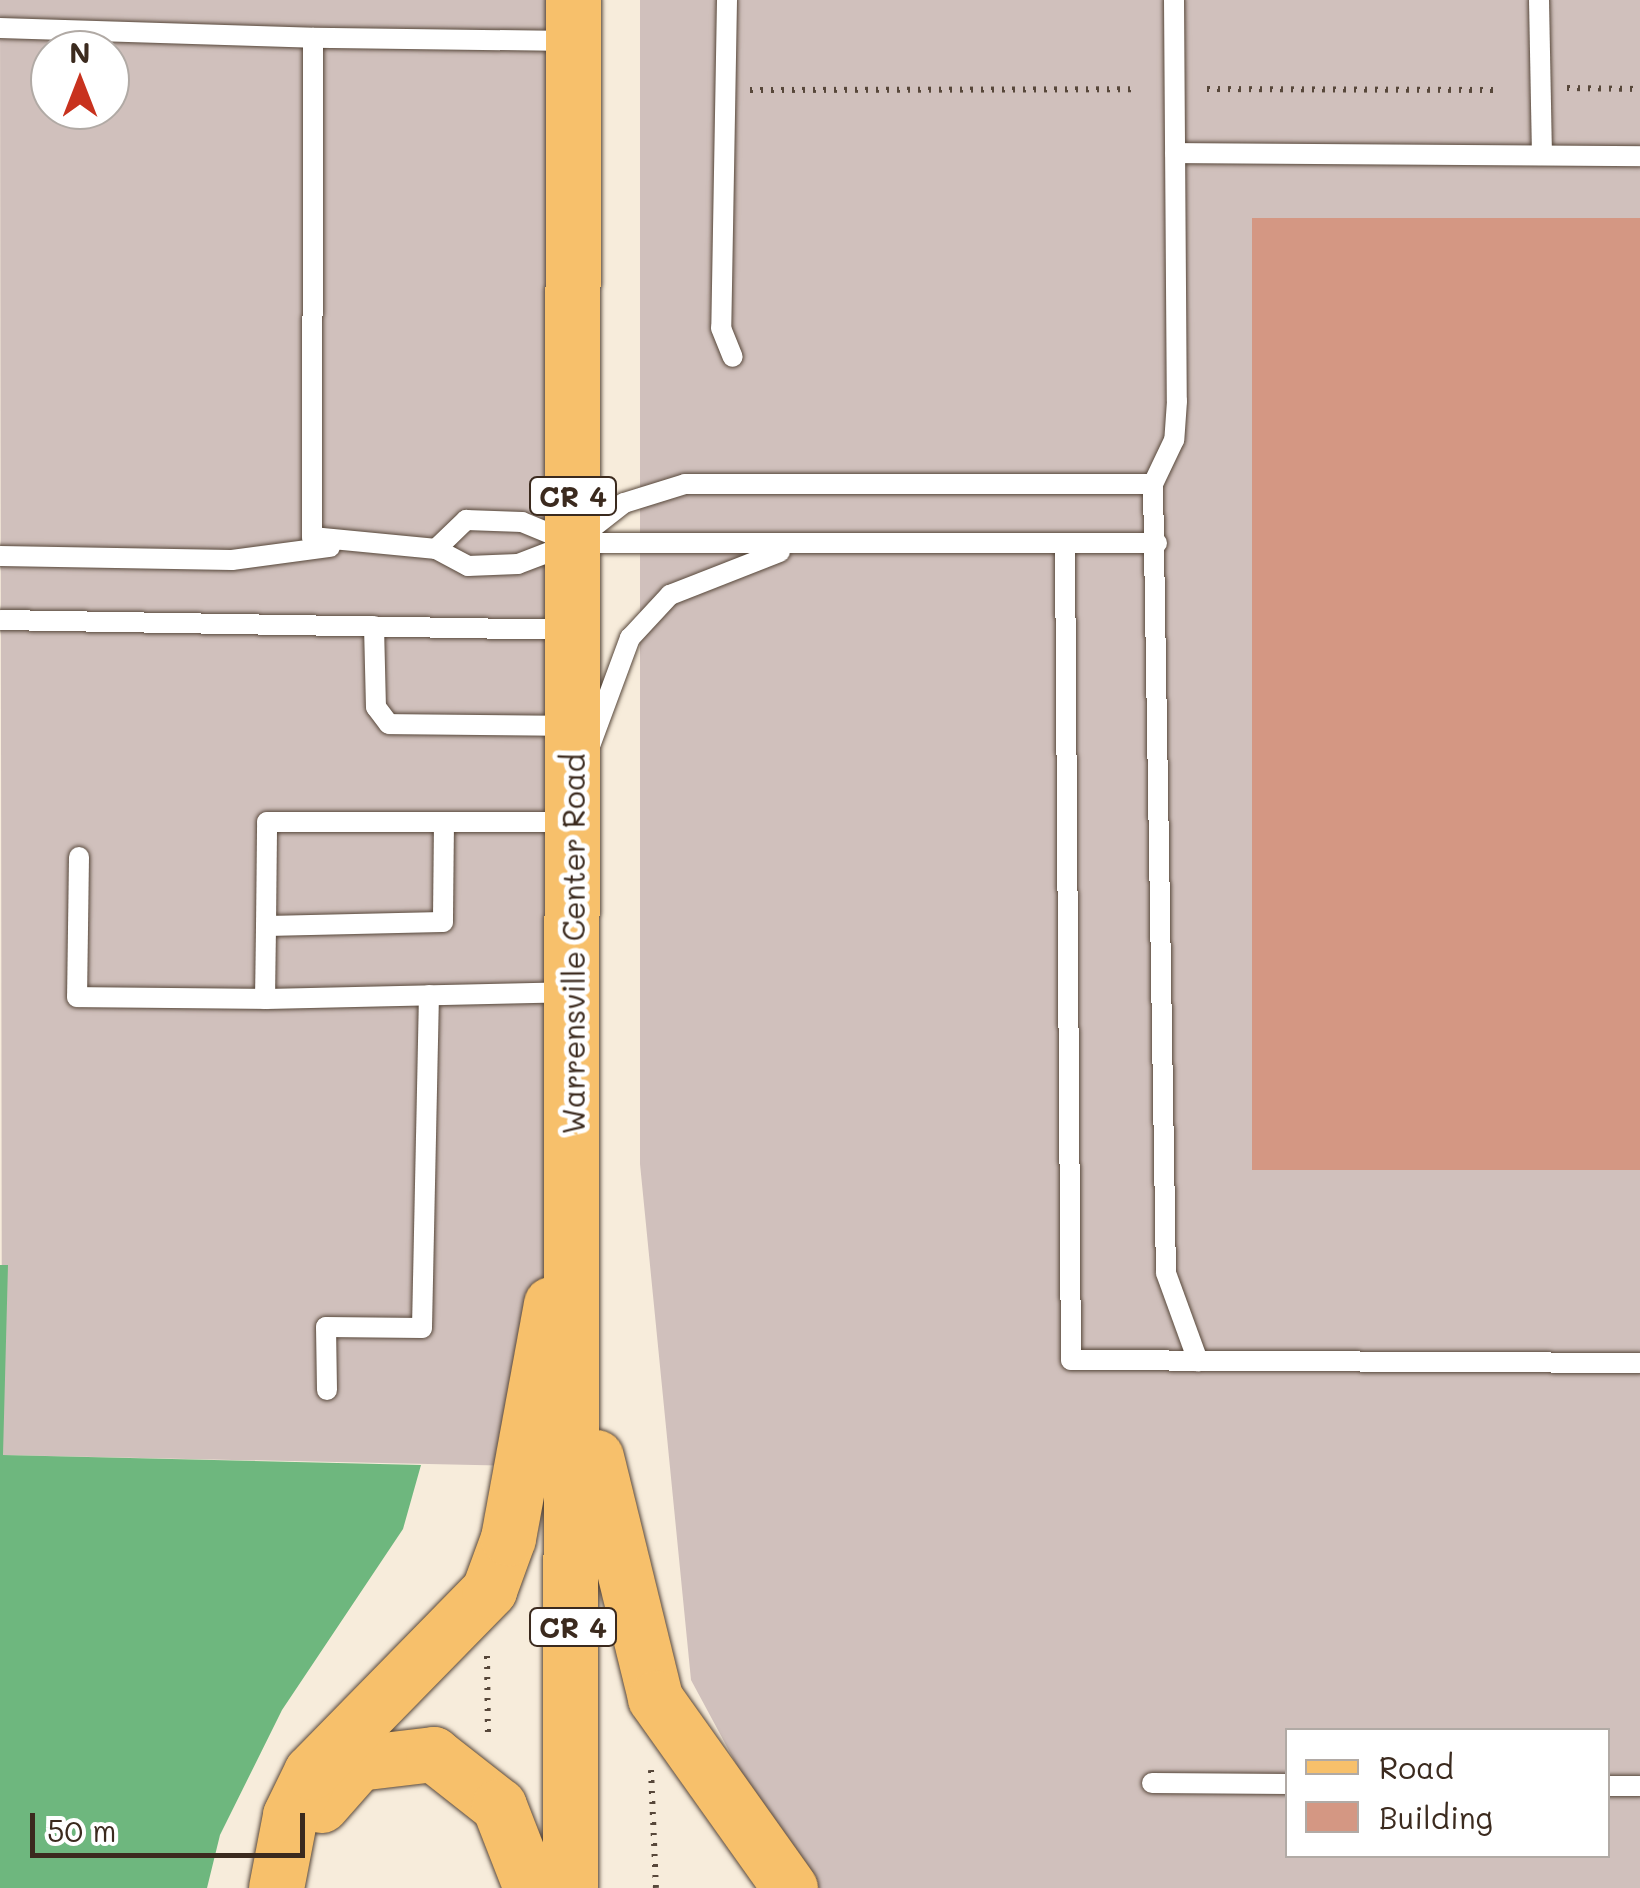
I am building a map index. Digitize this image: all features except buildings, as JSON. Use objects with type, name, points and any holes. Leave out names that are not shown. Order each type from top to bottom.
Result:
[{"type":"main road","name":"Warrensville Center Road","points":[[570,1888],[576,1366],[573,20]]},
{"type":"main road","points":[[278,1880],[290,1815],[327,1750],[489,1590],[508,1538],[573,1183]]},
{"type":"main road","points":[[576,1366],[654,1698],[790,1888]]},
{"type":"main road","points":[[278,1880],[344,1775],[374,1756],[415,1752],[450,1761],[490,1794],[531,1888]]},
{"type":"lane","points":[[727,0],[722,328],[733,357]]},
{"type":"lane","points":[[1174,0],[1176,421],[1153,484],[1158,542],[1166,1273],[1198,1361]]},
{"type":"lane","points":[[1538,0],[1542,155]]},
{"type":"lane","points":[[0,28],[313,38],[573,20]]},
{"type":"lane","points":[[313,38],[306,525],[337,546]]},
{"type":"lane","points":[[1176,154],[1640,156]]},
{"type":"lane","points":[[0,556],[232,560],[337,546],[436,549],[468,566],[518,564],[573,543],[624,503],[684,484],[1153,484]]},
{"type":"lane","points":[[436,549],[466,520],[522,522],[573,543],[1064,549],[1158,542]]},
{"type":"lane","points":[[265,999],[266,822],[444,822],[573,802],[614,700],[630,638],[670,595],[798,546]]},
{"type":"lane","points":[[1064,549],[1070,1360],[1640,1363]]},
{"type":"lane","points":[[0,620],[573,630]]},
{"type":"lane","points":[[374,626],[376,707],[388,724],[573,726]]},
{"type":"lane","points":[[266,926],[444,922],[444,822]]},
{"type":"lane","points":[[79,857],[77,997],[265,999],[573,992]]},
{"type":"lane","points":[[327,1390],[326,1327],[422,1328],[429,995]]},
{"type":"lane","points":[[1152,1783],[1285,1784]]},
{"type":"lane","points":[[1610,1786],[1640,1786]]},
{"type":"path","points":[[1568,88],[1640,89]]},
{"type":"path","points":[[746,90],[1138,89]]},
{"type":"path","points":[[1207,89],[1496,90]]},
{"type":"path","points":[[486,1635],[489,1758]]},
{"type":"path","points":[[650,1754],[656,1888]]},
{"type":"shaded area","points":[[0,0],[573,0],[573,1183],[521,1466],[2,1455]]},
{"type":"shaded area","points":[[640,0],[1640,0],[1640,1888],[803,1888],[691,1680],[640,1164]]},
{"type":"green space","points":[[0,1265],[8,1265],[3,1455],[421,1465],[403,1529],[282,1710],[220,1835],[207,1888],[0,1888]]}]
